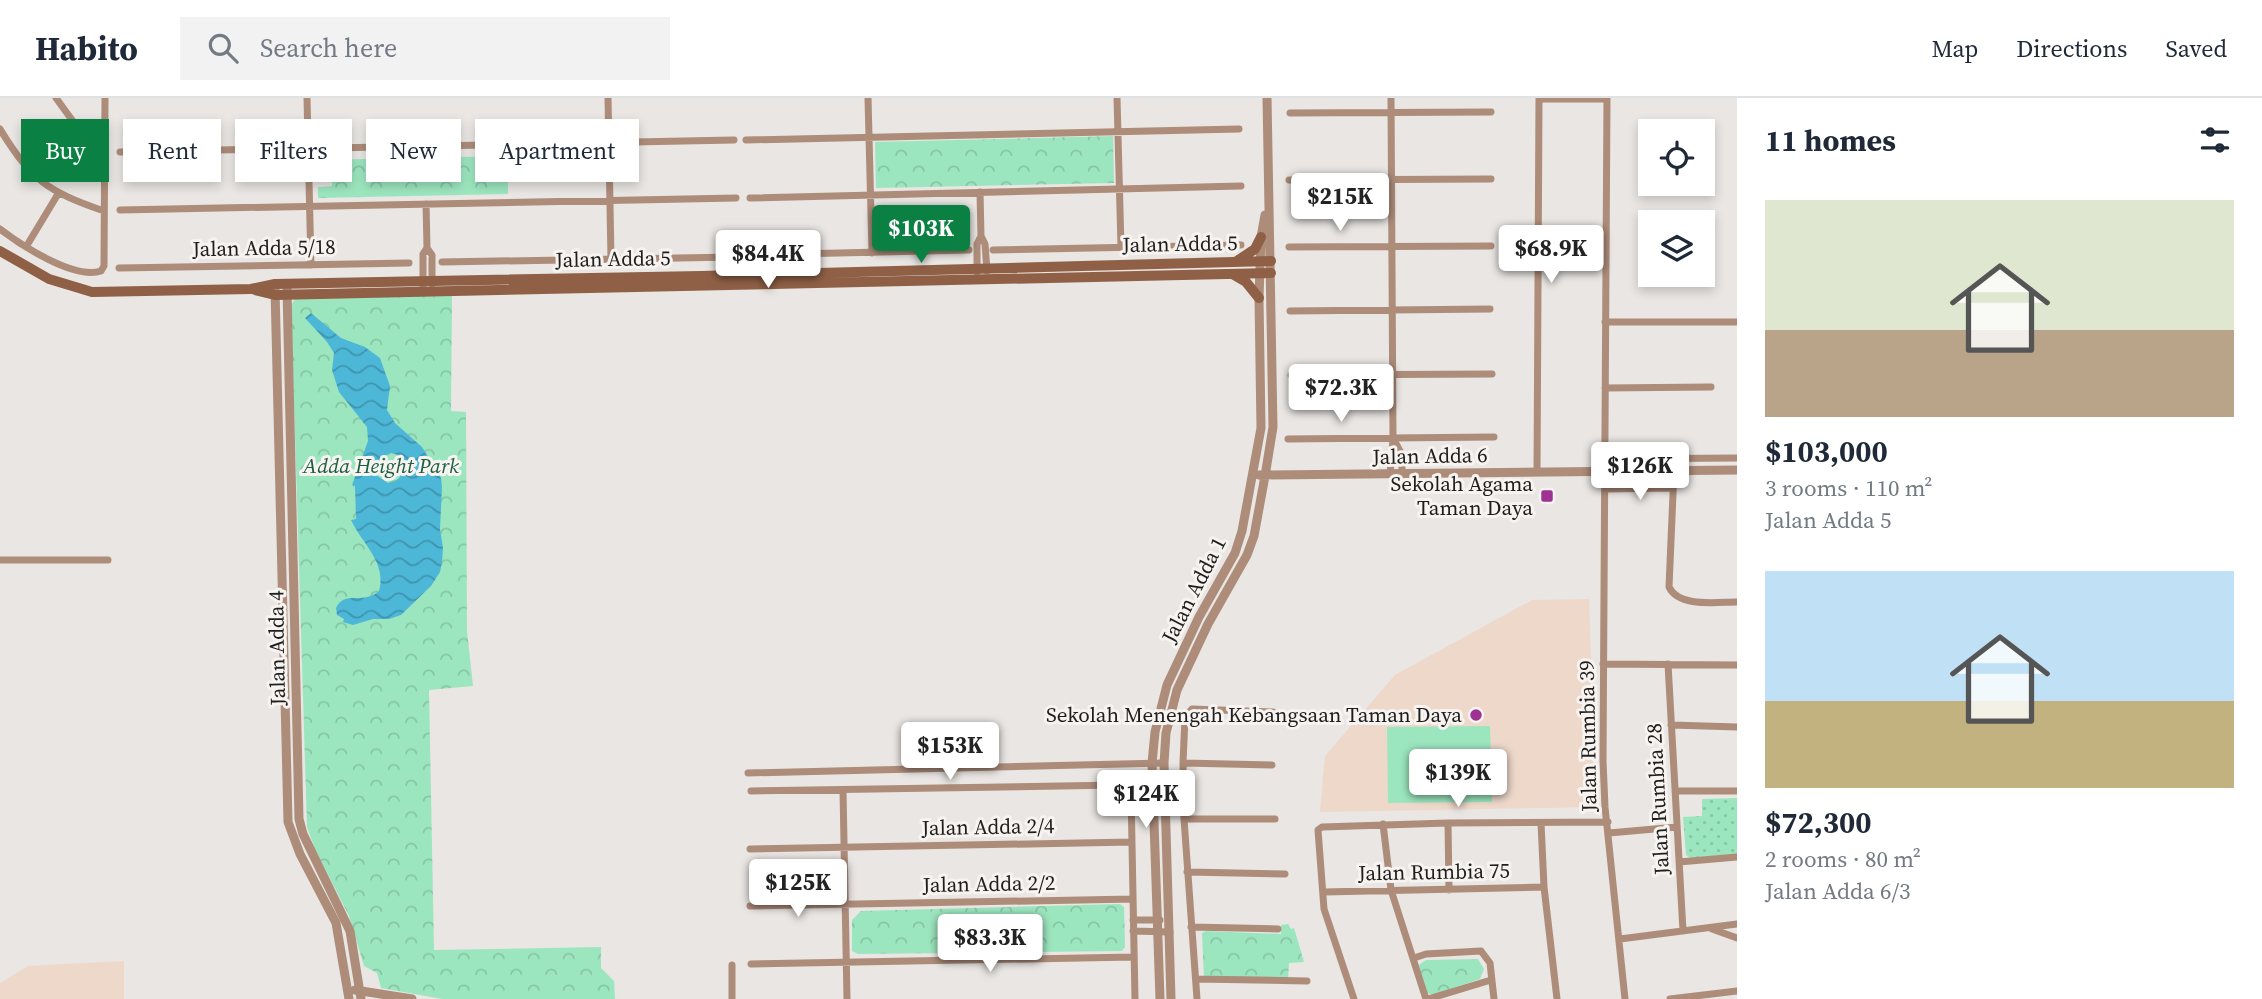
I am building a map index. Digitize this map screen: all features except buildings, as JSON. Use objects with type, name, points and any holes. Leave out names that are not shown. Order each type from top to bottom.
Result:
[{"type":"main road","points":[[1233,262],[1255,249],[1261,237]]},
{"type":"main road","name":"Jalan Adda 5","points":[[0,251],[49,279],[92,292],[701,281],[1233,262],[1265,267]]},
{"type":"main road","name":"Jalan Adda 5","points":[[982,273],[1229,274],[1265,267]]},
{"type":"main road","points":[[1229,274],[1246,282],[1259,298]]},
{"type":"street","points":[[56,98],[71,119]]},
{"type":"street","points":[[105,98],[105,119]]},
{"type":"street","points":[[307,98],[307,119]]},
{"type":"street","points":[[608,98],[608,119]]},
{"type":"street","points":[[868,98],[872,253]]},
{"type":"street","points":[[1117,98],[1121,247]]},
{"type":"street","name":"Jalan Adda 1","points":[[1171,999],[1170,932],[1164,920],[1152,763],[1155,732],[1167,685],[1199,617],[1235,553],[1254,475],[1261,428],[1259,298],[1265,267],[1268,196],[1267,98]]},
{"type":"street","points":[[1390,474],[1393,438],[1391,98]]},
{"type":"street","points":[[1537,472],[1539,99],[1607,99]]},
{"type":"street","name":"Jalan Rumbia 39","points":[[1607,99],[1603,783],[1625,999]]},
{"type":"street","points":[[1290,113],[1491,112]]},
{"type":"street","points":[[0,129],[24,165],[41,182],[58,194],[104,211]]},
{"type":"street","points":[[746,140],[1239,129]]},
{"type":"street","points":[[639,142],[734,140]]},
{"type":"street","points":[[352,148],[475,146]]},
{"type":"street","points":[[120,152],[235,150]]},
{"type":"street","points":[[1289,180],[1491,178]]},
{"type":"street","points":[[0,229],[26,247],[66,266],[89,273],[101,271],[104,266],[104,182]]},
{"type":"street","points":[[309,182],[311,265]]},
{"type":"street","points":[[610,182],[611,259]]},
{"type":"street","points":[[750,198],[1241,186]]},
{"type":"street","points":[[980,192],[981,236],[978,244],[982,273]]},
{"type":"street","points":[[26,247],[58,194]]},
{"type":"street","name":"Jalan Adda 1","points":[[1160,999],[1159,932],[1164,920],[1166,733],[1177,690],[1208,624],[1247,555],[1254,536],[1273,427],[1265,267],[1261,237],[1268,196]]},
{"type":"street","points":[[120,210],[736,198]]},
{"type":"street","points":[[426,204],[427,248],[423,254],[427,287]]},
{"type":"street","points":[[993,250],[1241,244]]},
{"type":"street","points":[[1289,247],[1491,246]]},
{"type":"street","points":[[749,255],[969,250]]},
{"type":"street","points":[[442,262],[736,257]]},
{"type":"street","name":"Jalan Adda 5/18","points":[[119,268],[409,263]]},
{"type":"street","name":"Jalan Adda 4","points":[[275,289],[288,822],[300,854],[336,923],[349,994]]},
{"type":"street","name":"Jalan Adda 4","points":[[287,289],[299,819],[303,834],[350,931],[360,994]]},
{"type":"street","points":[[1290,311],[1490,309]]},
{"type":"street","points":[[1605,322],[1737,322]]},
{"type":"street","points":[[1291,375],[1492,374]]},
{"type":"street","points":[[1605,388],[1711,387]]},
{"type":"street","points":[[1288,439],[1494,437]]},
{"type":"street","points":[[1393,438],[1402,455],[1402,474]]},
{"type":"street","points":[[1606,459],[1737,458]]},
{"type":"street","points":[[1674,471],[1670,582],[1672,592],[1683,600],[1737,602]]},
{"type":"street","name":"Jalan Adda 6","points":[[1254,475],[1737,471]]},
{"type":"street","points":[[1606,489],[1673,488]]},
{"type":"street","points":[[0,560],[108,560]]},
{"type":"street","points":[[1603,664],[1737,665]]},
{"type":"street","name":"Jalan Rumbia 28","points":[[1668,664],[1683,931]]},
{"type":"street","points":[[1197,999],[1184,819],[1183,764],[1187,713],[1192,709],[1273,712]]},
{"type":"street","points":[[1671,725],[1737,727]]},
{"type":"street","points":[[748,773],[1164,763]]},
{"type":"street","points":[[1183,764],[1272,765]]},
{"type":"street","points":[[751,791],[1127,787],[1131,792],[1135,999]]},
{"type":"street","points":[[843,790],[847,999]]},
{"type":"street","points":[[1675,791],[1737,791]]},
{"type":"street","points":[[1184,819],[1275,819]]},
{"type":"street","points":[[1354,999],[1324,909],[1318,830],[1322,827],[1608,822]]},
{"type":"street","points":[[1448,823],[1449,890]]},
{"type":"street","points":[[1541,823],[1544,887],[1557,999]]},
{"type":"street","points":[[1383,824],[1391,890],[1427,999],[1491,980]]},
{"type":"street","points":[[1609,833],[1677,827]]},
{"type":"street","name":"Jalan Adda 2/4","points":[[750,849],[1132,842]]},
{"type":"street","points":[[1679,862],[1737,856]]},
{"type":"street","points":[[1187,872],[1285,874]]},
{"type":"street","name":"Jalan Rumbia 75","points":[[1324,892],[1544,887]]},
{"type":"street","name":"Jalan Adda 2/2","points":[[750,906],[1133,899]]},
{"type":"street","points":[[1133,920],[1164,920]]},
{"type":"street","points":[[1620,939],[1736,924]]},
{"type":"street","points":[[1191,927],[1278,929]]},
{"type":"street","points":[[1709,927],[1737,939]]},
{"type":"street","points":[[1133,932],[1170,932]]},
{"type":"street","points":[[1413,958],[1426,954],[1481,951],[1490,963],[1494,999]]},
{"type":"street","points":[[751,964],[1134,957]]},
{"type":"street","points":[[732,965],[732,999]]},
{"type":"street","points":[[1196,979],[1307,981]]},
{"type":"street","points":[[1670,999],[1737,991]]},
{"type":"street","points":[[349,994],[412,999]]},
{"type":"shaded area","name":"Sekolah Menengah Kebangsaan Taman Daya","points":[[1589,599],[1596,807],[1320,812],[1325,756],[1395,675],[1532,600]]},
{"type":"shaded area","points":[[124,961],[124,999],[0,999],[0,983],[28,966]]},
{"type":"green space","points":[[1113,136],[1114,183],[876,188],[875,142]]},
{"type":"green space","points":[[461,157],[475,157],[475,182],[508,182],[508,194],[318,198],[318,187],[332,186],[332,182],[352,182],[352,159],[366,159],[366,182],[461,182]]},
{"type":"green space","name":"Adda Height Park","points":[[452,295],[451,411],[466,412],[467,631],[473,686],[429,690],[434,950],[601,947],[601,968],[614,981],[615,999],[442,999],[381,988],[377,973],[364,966],[349,916],[315,849],[307,827],[291,305],[297,296]]},
{"type":"green space","points":[[1490,726],[1492,802],[1388,803],[1387,727]]},
{"type":"green space","points":[[1737,798],[1737,854],[1690,858],[1686,855],[1683,817],[1702,816],[1702,799]]},
{"type":"green space","points":[[1120,904],[1124,907],[1125,947],[1122,951],[858,954],[852,951],[852,920],[861,911]]},
{"type":"green space","points":[[1288,924],[1291,929],[1294,928],[1304,962],[1289,963],[1288,979],[1204,978],[1202,933],[1281,934],[1281,925]]},
{"type":"green space","points":[[1478,959],[1484,969],[1480,979],[1433,995],[1427,993],[1419,965],[1426,960]]},
{"type":"water","points":[[311,313],[341,338],[365,347],[380,358],[390,386],[387,410],[395,423],[422,447],[441,478],[440,529],[443,548],[440,572],[431,586],[401,615],[389,619],[373,619],[353,625],[343,622],[344,619],[337,615],[336,608],[340,602],[372,595],[379,591],[381,581],[377,562],[351,520],[356,519],[355,486],[352,485],[368,441],[367,427],[339,392],[332,370],[334,353],[305,318]],"holes":[[[391,453],[398,455],[402,473],[397,480],[388,483],[376,475],[377,464],[380,458]]]},
{"type":"place","name":"Sekolah Agama Taman Daya","points":[[1547,496]]},
{"type":"place","name":"Sekolah Menengah Kebangsaan Taman Daya","points":[[1476,715]]}]
